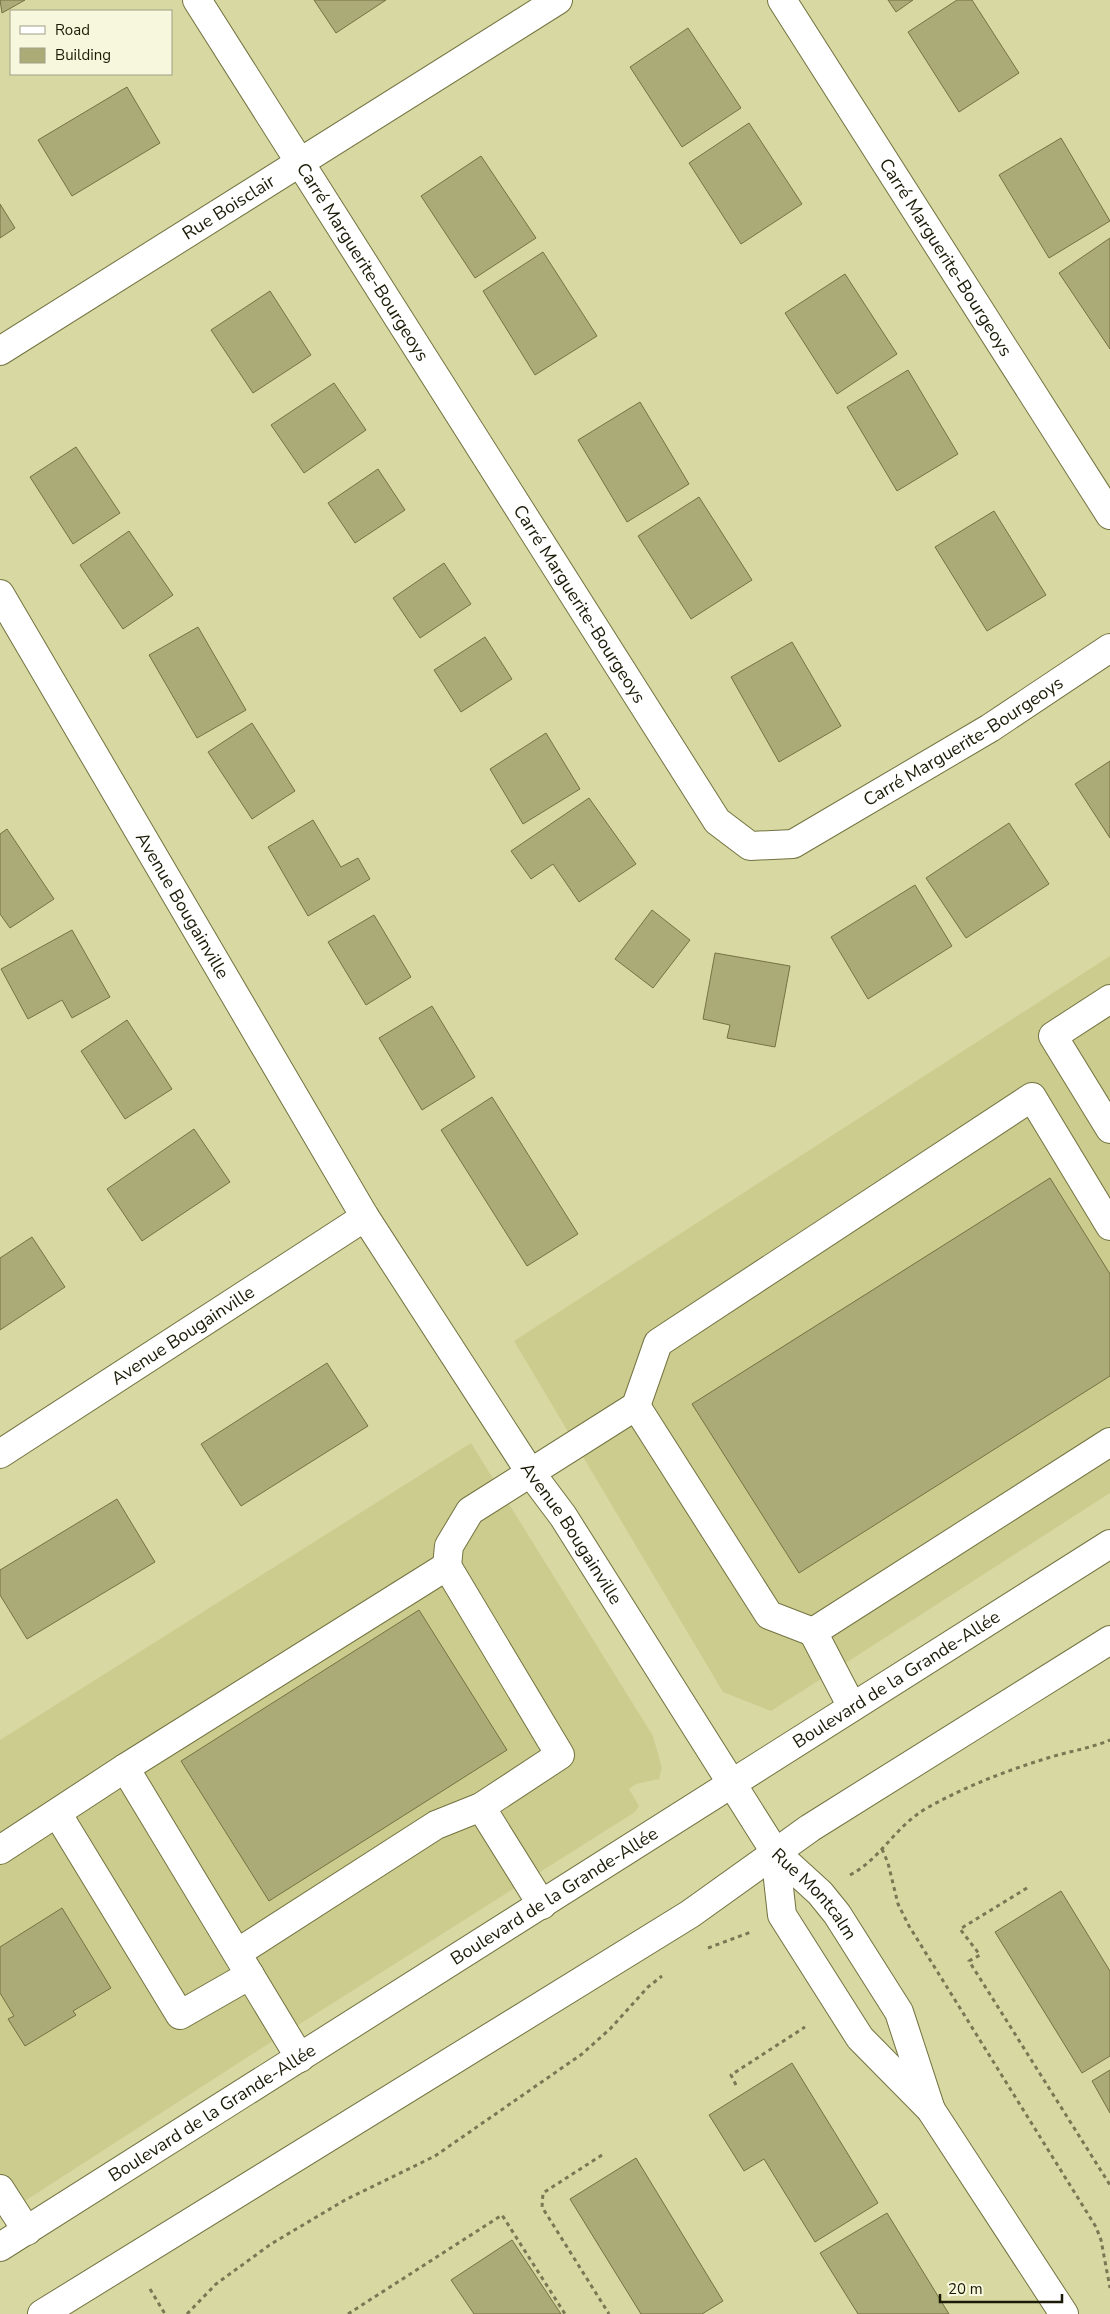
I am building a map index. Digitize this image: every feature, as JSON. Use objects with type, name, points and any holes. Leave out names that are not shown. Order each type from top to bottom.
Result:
[{"type":"street","name":"Carré Marguerite-Bourgeoys","points":[[197,0],[717,821],[750,846],[793,844],[990,728],[1110,648]]},
{"type":"street","name":"Rue Boisclair","points":[[0,351],[558,0]]},
{"type":"street","name":"Carré Marguerite-Bourgeoys","points":[[782,0],[1110,515]]},
{"type":"street","name":"Avenue Bougainville","points":[[0,594],[365,1217],[530,1472],[563,1516],[775,1852]]},
{"type":"street","points":[[1110,1000],[1053,1036],[1110,1129]]},
{"type":"street","points":[[57,1813],[180,2015],[244,1964],[436,1826],[481,1807],[560,1756],[447,1566],[449,1546],[470,1511],[636,1406],[658,1342],[1032,1097],[1110,1226]]},
{"type":"street","name":"Avenue Bougainville","points":[[0,1454],[365,1217]]},
{"type":"street","points":[[636,1406],[768,1615],[813,1632],[852,1707]]},
{"type":"street","points":[[813,1632],[1110,1442]]},
{"type":"street","name":"Boulevard de la Grande-Allée","points":[[0,2248],[1110,1544]]},
{"type":"street","points":[[0,1850],[125,1768],[447,1566]]},
{"type":"street","points":[[42,2314],[690,1914],[810,1828],[1110,1640]]},
{"type":"street","points":[[125,1768],[300,2058]]},
{"type":"street","points":[[481,1807],[542,1905]]},
{"type":"street","name":"Rue Montcalm","points":[[775,1852],[820,1892],[837,1914],[898,2012],[931,2110]]},
{"type":"street","name":"Rue Montcalm","points":[[775,1852],[782,1915],[860,2038],[931,2110],[1064,2314]]},
{"type":"street","points":[[0,2189],[26,2231]]},
{"type":"path","points":[[842,1880],[869,1863],[908,1820],[966,1788],[995,1776],[1110,1740]]},
{"type":"path","points":[[882,1849],[888,1863],[898,1904],[909,1926],[1096,2227],[1101,2240],[1110,2288]]},
{"type":"path","points":[[1026,1888],[960,1929],[980,1955],[969,1961],[1110,2185]]},
{"type":"path","points":[[699,1951],[758,1928]]},
{"type":"path","points":[[187,2314],[216,2284],[271,2244],[345,2200],[435,2156],[582,2054],[610,2030],[648,1987],[668,1971]]},
{"type":"path","points":[[736,2085],[731,2075],[805,2027]]},
{"type":"path","points":[[602,2155],[543,2193],[542,2207],[609,2314]]},
{"type":"path","points":[[348,2314],[502,2215],[565,2314]]},
{"type":"path","points":[[146,2283],[165,2314]]},
{"type":"shaded area","points":[[1110,956],[1110,1493],[771,1711],[723,1692],[514,1341]]},
{"type":"shaded area","points":[[471,1443],[653,1736],[662,1768],[659,1779],[636,1784],[629,1789],[639,1806],[635,1812],[254,2053],[0,2217],[0,1740]]},
{"type":"building","points":[[0,0],[25,0],[2,13]]},
{"type":"building","points":[[314,0],[386,0],[336,33]]},
{"type":"building","points":[[888,0],[913,0],[896,12]]},
{"type":"building","points":[[957,0],[972,0],[1019,73],[959,112],[908,32]]},
{"type":"building","points":[[688,28],[741,108],[682,147],[630,67]]},
{"type":"building","points":[[127,87],[160,143],[72,196],[38,140]]},
{"type":"building","points":[[749,123],[802,204],[741,244],[689,163]]},
{"type":"building","points":[[1061,138],[1110,221],[1049,258],[999,175]]},
{"type":"building","points":[[481,156],[536,238],[475,278],[421,196]]},
{"type":"building","points":[[0,204],[15,228],[0,238]]},
{"type":"building","points":[[1110,238],[1110,349],[1059,273]]},
{"type":"building","points":[[543,252],[597,336],[535,375],[483,291]]},
{"type":"building","points":[[845,274],[897,354],[837,394],[785,313]]},
{"type":"building","points":[[270,291],[311,355],[253,393],[211,330]]},
{"type":"building","points":[[908,370],[958,454],[897,491],[847,407]]},
{"type":"building","points":[[334,383],[366,430],[304,473],[271,425]]},
{"type":"building","points":[[640,402],[689,484],[627,522],[578,440]]},
{"type":"building","points":[[76,447],[120,513],[73,544],[30,477]]},
{"type":"building","points":[[378,469],[405,510],[355,543],[328,503]]},
{"type":"building","points":[[699,497],[752,580],[691,619],[638,536]]},
{"type":"building","points":[[994,511],[1046,595],[987,631],[935,547]]},
{"type":"building","points":[[129,531],[173,595],[123,629],[80,565]]},
{"type":"building","points":[[444,563],[471,604],[420,638],[393,598]]},
{"type":"building","points":[[198,627],[246,710],[197,738],[149,655]]},
{"type":"building","points":[[485,637],[512,679],[461,712],[434,670]]},
{"type":"building","points":[[792,642],[841,726],[779,762],[731,677]]},
{"type":"building","points":[[252,723],[295,791],[252,819],[208,752]]},
{"type":"building","points":[[546,733],[580,789],[523,824],[490,769]]},
{"type":"building","points":[[1110,761],[1110,838],[1075,784]]},
{"type":"building","points":[[589,798],[636,864],[579,902],[553,864],[531,879],[511,851]]},
{"type":"building","points":[[313,820],[341,867],[358,858],[370,879],[308,916],[268,847]]},
{"type":"building","points":[[1009,823],[1049,884],[966,938],[926,878]]},
{"type":"building","points":[[7,829],[54,899],[10,928],[0,914],[0,834]]},
{"type":"building","points":[[915,885],[952,946],[868,999],[831,937]]},
{"type":"building","points":[[652,910],[690,940],[653,988],[615,959]]},
{"type":"building","points":[[374,915],[411,977],[366,1005],[328,942]]},
{"type":"building","points":[[72,930],[110,997],[72,1018],[62,1000],[28,1019],[1,969]]},
{"type":"building","points":[[715,953],[790,966],[775,1047],[727,1038],[730,1025],[703,1019]]},
{"type":"building","points":[[432,1006],[475,1077],[422,1110],[379,1038]]},
{"type":"building","points":[[127,1020],[172,1089],[125,1119],[81,1051]]},
{"type":"building","points":[[492,1097],[578,1234],[527,1266],[441,1130]]},
{"type":"building","points":[[194,1129],[230,1182],[142,1241],[107,1189]]},
{"type":"building","points":[[1050,1178],[1110,1274],[1110,1376],[799,1573],[692,1404]]},
{"type":"building","points":[[32,1237],[65,1287],[0,1330],[0,1258]]},
{"type":"building","points":[[327,1363],[368,1426],[241,1506],[201,1444]]},
{"type":"building","points":[[117,1499],[155,1562],[27,1639],[0,1595],[0,1570]]},
{"type":"building","points":[[419,1610],[507,1750],[269,1901],[181,1761]]},
{"type":"building","points":[[1061,1891],[1110,1971],[1110,2056],[1082,2073],[995,1932]]},
{"type":"building","points":[[62,1908],[111,1988],[73,2011],[76,2015],[25,2046],[8,2019],[14,2016],[0,1993],[0,1947]]},
{"type":"building","points":[[792,2063],[878,2203],[815,2242],[764,2159],[744,2171],[709,2115]]},
{"type":"building","points":[[1110,2070],[1110,2113],[1092,2081]]},
{"type":"building","points":[[636,2158],[723,2301],[702,2314],[641,2314],[570,2199]]},
{"type":"building","points":[[887,2213],[949,2314],[858,2314],[820,2253]]},
{"type":"building","points":[[512,2240],[561,2314],[474,2314],[451,2280]]}]
